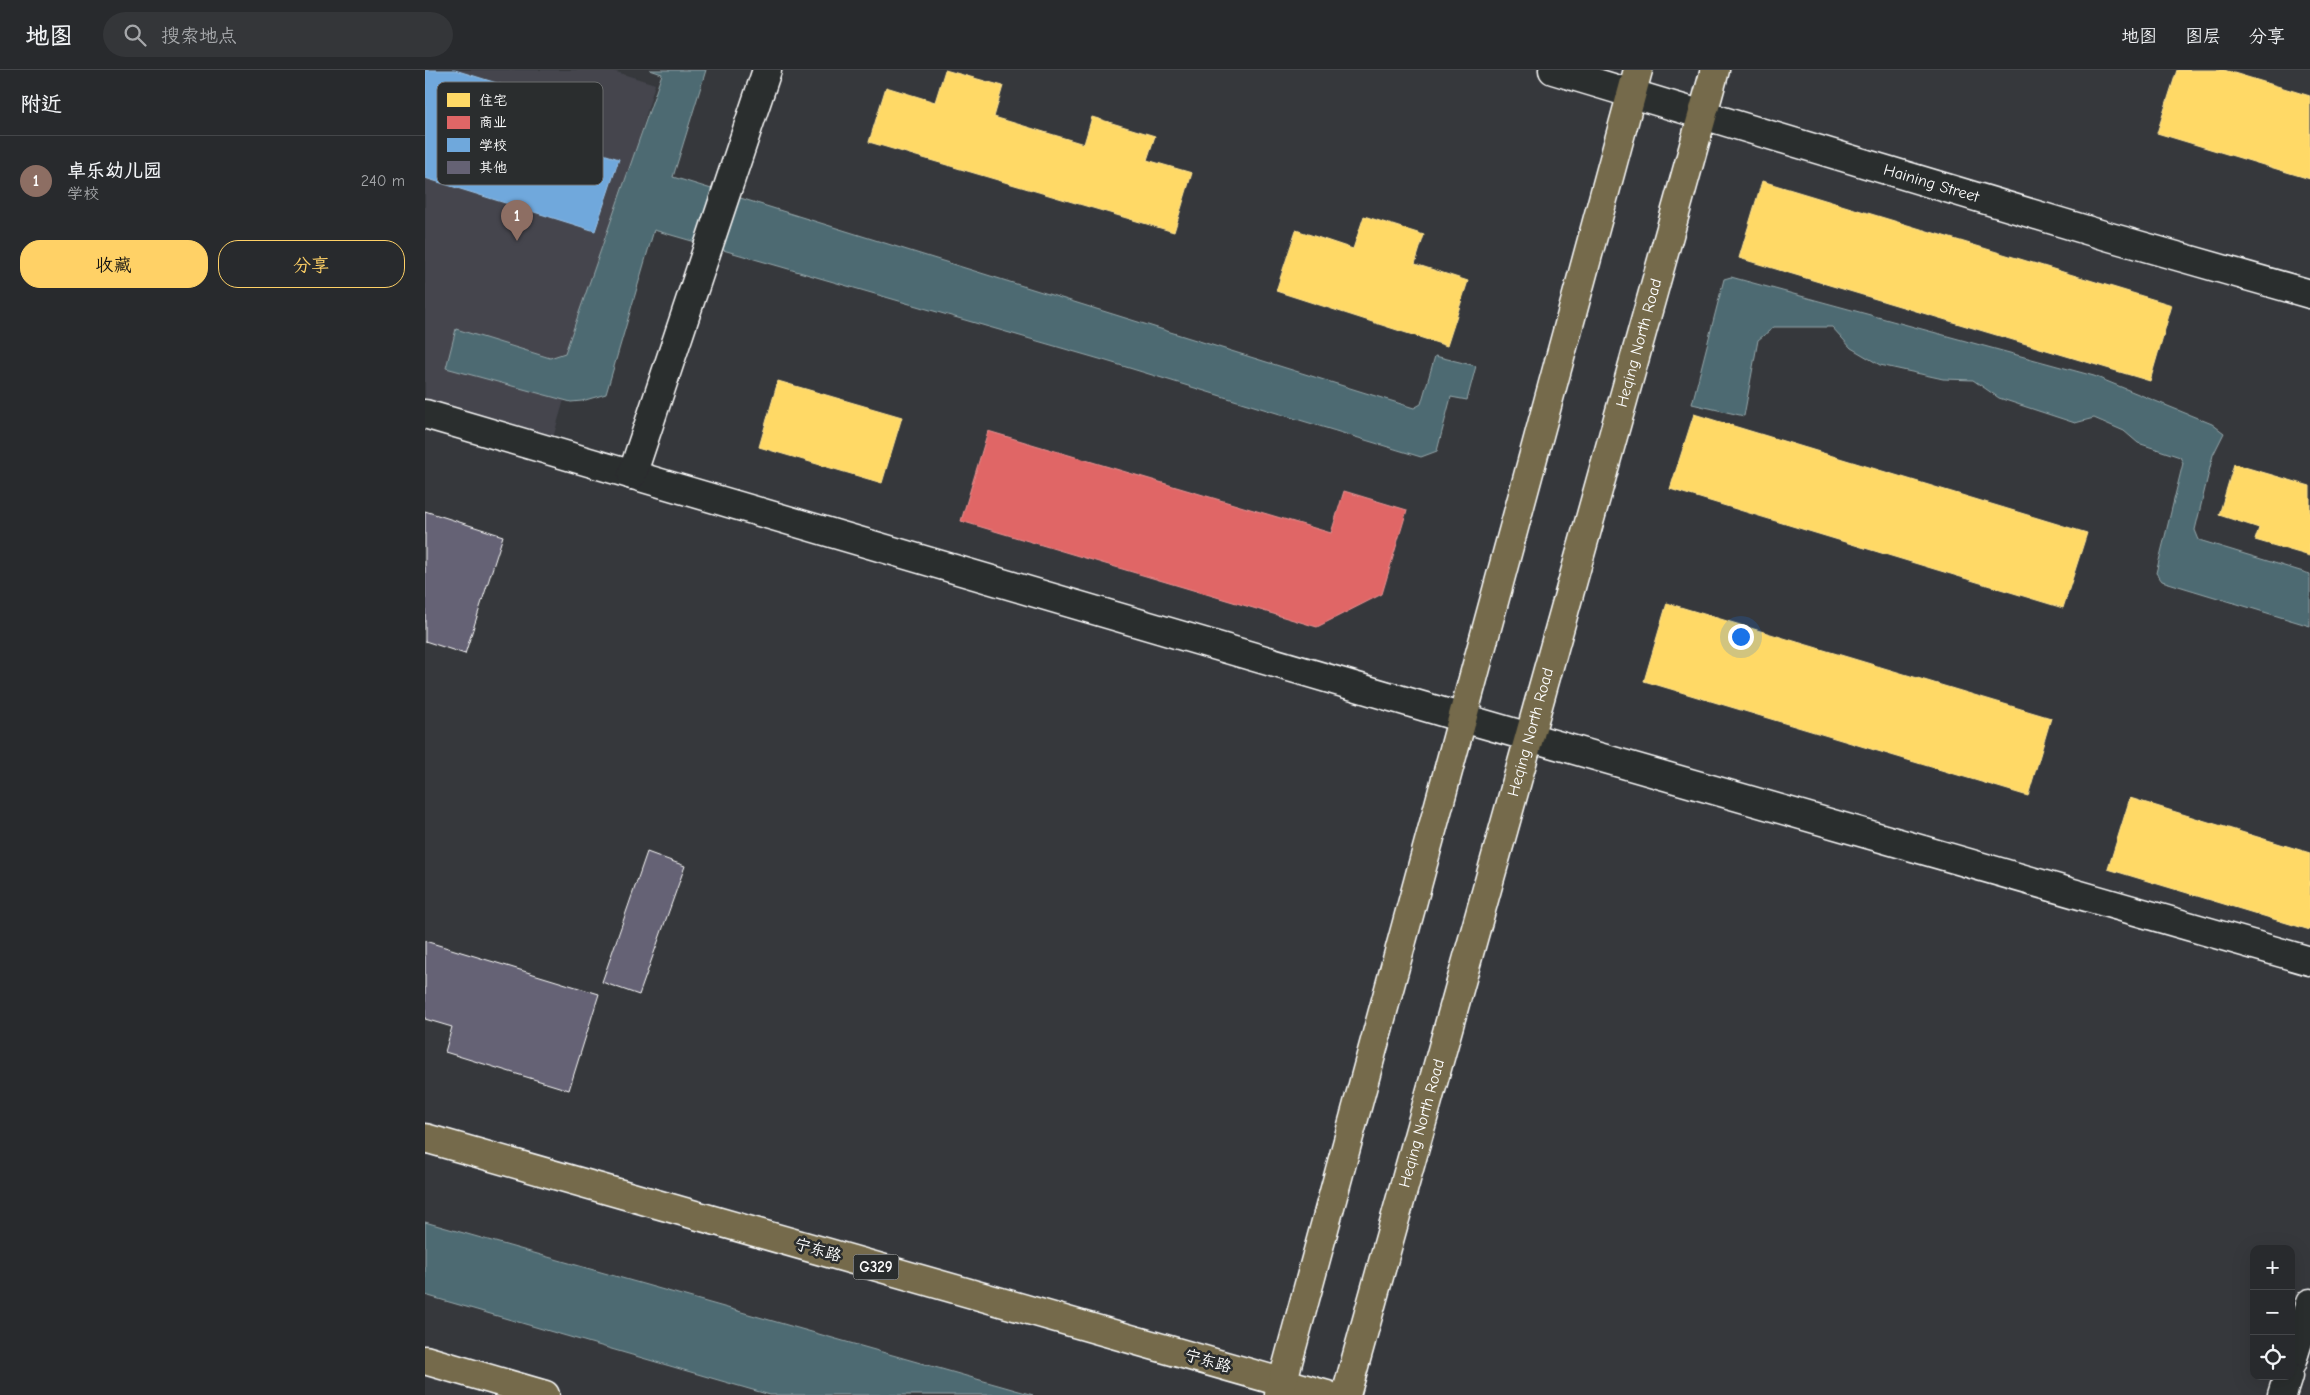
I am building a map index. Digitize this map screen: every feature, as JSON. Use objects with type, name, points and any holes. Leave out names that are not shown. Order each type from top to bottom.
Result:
[{"type":"main road","name":"Heqing North Road","points":[[1346,1395],[1715,70]]},
{"type":"main road","points":[[1280,1389],[1635,82]]},
{"type":"main road","name":"宁东路","points":[[425,1138],[1280,1389],[1327,1395]]},
{"type":"main road","points":[[425,1360],[545,1395]]},
{"type":"street","points":[[632,475],[767,70]]},
{"type":"street","name":"Haining Street","points":[[1553,70],[1635,82],[1703,114],[2110,237],[2310,294]]},
{"type":"street","points":[[425,414],[1529,738],[2310,961]]},
{"type":"street","points":[[2295,1351],[2310,1303]]},
{"type":"street","points":[[2282,1395],[2287,1380]]},
{"type":"shaded area","points":[[425,70],[610,70],[655,84],[553,438],[425,399]]},
{"type":"water","points":[[650,70],[706,70],[673,177],[1414,408],[1421,404],[1435,356],[1476,366],[1467,400],[1451,397],[1437,451],[1421,457],[1103,360],[654,230],[606,394],[571,402],[446,368],[456,329],[550,358],[565,353],[662,74]]},
{"type":"water","points":[[1731,277],[2094,376],[2212,424],[2224,433],[2213,455],[2195,530],[2199,540],[2310,574],[2310,626],[2162,581],[2156,573],[2183,463],[2180,457],[2138,443],[2124,431],[2094,418],[2075,423],[1999,398],[1973,380],[1943,379],[1880,365],[1851,348],[1832,327],[1774,327],[1758,340],[1744,416],[1692,404],[1724,279]]},
{"type":"water","points":[[425,1222],[1033,1395],[770,1395],[425,1295]]},
{"type":"building: 住宅","points":[[945,70],[1003,86],[994,117],[1084,144],[1092,117],[1155,136],[1147,160],[1192,173],[1174,232],[869,142],[886,87],[935,102]]},
{"type":"building: 住宅","points":[[2177,70],[2224,70],[2310,96],[2310,179],[2157,133]]},
{"type":"building: 住宅","points":[[1762,181],[2172,305],[2150,381],[1739,258]]},
{"type":"building: 住宅","points":[[1364,216],[1424,235],[1415,264],[1468,281],[1447,346],[1276,291],[1296,230],[1353,249]]},
{"type":"building: 住宅","points":[[778,381],[902,417],[882,483],[759,447]]},
{"type":"building: 住宅","points":[[1694,414],[2087,533],[2063,608],[1670,489]]},
{"type":"building: 住宅","points":[[994,447],[1118,483],[1098,550],[975,514]]},
{"type":"building: 住宅","points":[[2234,464],[2310,486],[2310,556],[2255,540],[2259,528],[2219,515]]},
{"type":"building: 住宅","points":[[1212,514],[1335,550],[1316,616],[1192,580]]},
{"type":"building: 住宅","points":[[1667,603],[2051,718],[2028,796],[1644,681]]},
{"type":"building: 住宅","points":[[2130,798],[2310,853],[2310,930],[2108,869]]},
{"type":"building: 商业","points":[[988,431],[1331,533],[1344,491],[1407,510],[1382,594],[1317,627],[961,521]]},
{"type":"building: 学校","points":[[425,70],[455,70],[493,82],[437,82],[437,182],[425,178]]},
{"type":"building: 学校","points":[[603,154],[619,159],[595,231],[447,185],[603,185]]},
{"type":"building: 其他","points":[[425,511],[503,536],[465,654],[425,641]]},
{"type":"building: 其他","points":[[647,852],[685,866],[639,995],[602,982]]},
{"type":"building: 其他","points":[[425,941],[599,994],[569,1090],[445,1052],[452,1027],[425,1019]]},
{"type":"place","name":"卓乐幼儿园","points":[[517,241]]}]
